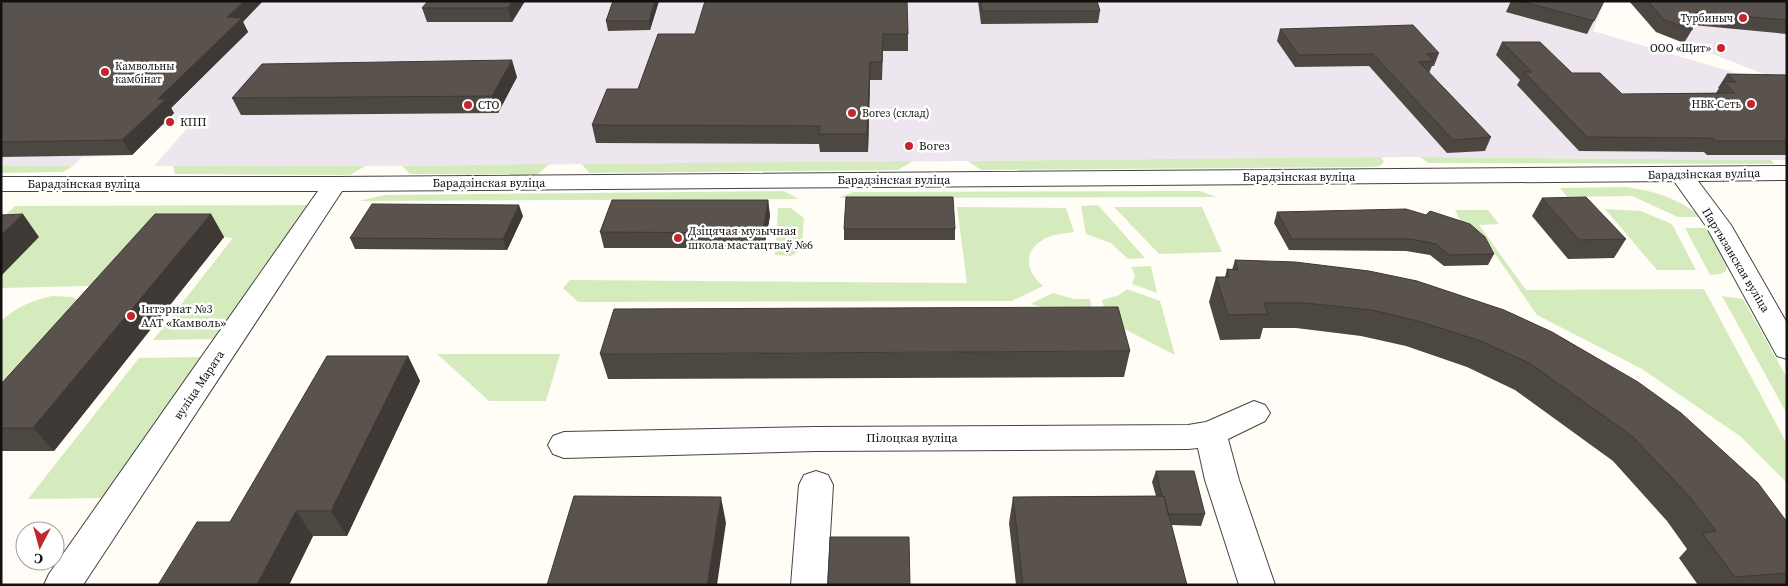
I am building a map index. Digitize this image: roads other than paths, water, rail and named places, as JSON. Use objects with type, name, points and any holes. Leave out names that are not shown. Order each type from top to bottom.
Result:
[{"type":"street","name":"Барадзінская вуліца","points":[[1,184],[335,184],[1787,173]]},
{"type":"street","name":"Партызанская вуліца","points":[[1681,174],[1718,226],[1787,349]]},
{"type":"street","name":"вуліца Марата","points":[[62,585],[335,184]]},
{"type":"street","name":"Пілоцкая вуліца","points":[[564,445],[816,438],[1188,437],[1211,433],[1254,413]]},
{"type":"street","points":[[1211,433],[1222,480],[1257,585]]},
{"type":"street","points":[[809,585],[816,484]]},
{"type":"place","name":"Турбиныч","points":[[1743,18]]},
{"type":"place","name":"ООО «Щит»","points":[[1721,48]]},
{"type":"place","name":"Камвольны камбінат","points":[[105,72]]},
{"type":"place","name":"НВК-Сеть","points":[[1751,104]]},
{"type":"place","name":"СТО","points":[[468,105]]},
{"type":"place","name":"Вогез (склад)","points":[[852,113]]},
{"type":"place","name":"КПП","points":[[170,122]]},
{"type":"place","name":"Вогез","points":[[909,146]]},
{"type":"place","name":"Дзіцячая музычная школа мастацтваў №6","points":[[678,238]]},
{"type":"place","name":"Інтэрнат №3 ААТ «Камволь»","points":[[131,316]]}]
